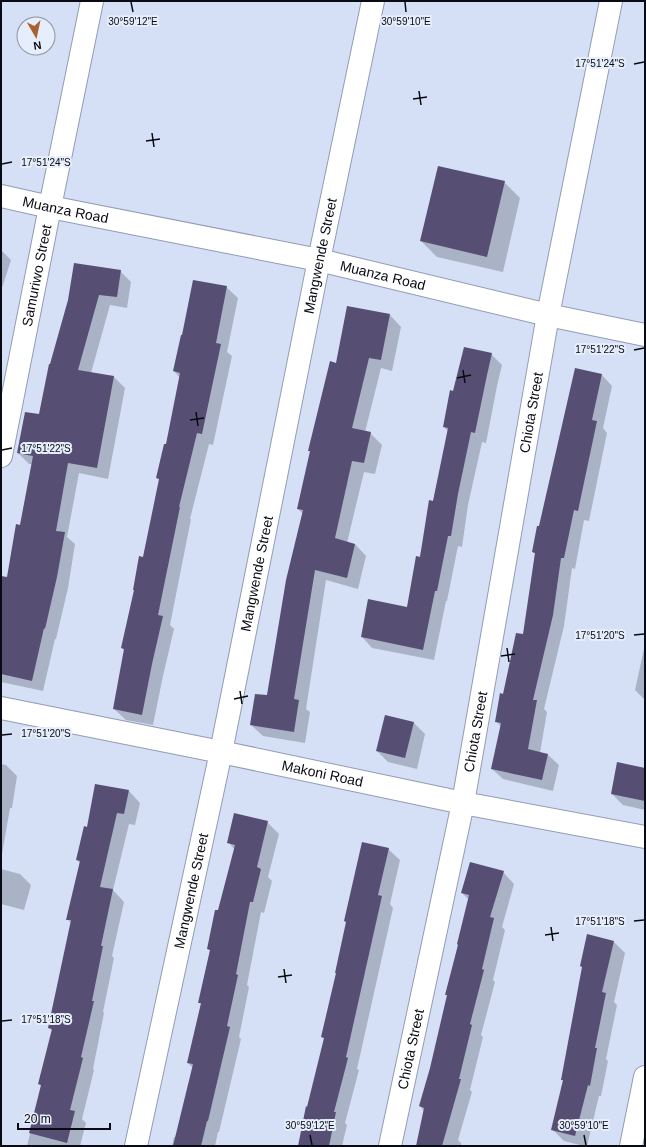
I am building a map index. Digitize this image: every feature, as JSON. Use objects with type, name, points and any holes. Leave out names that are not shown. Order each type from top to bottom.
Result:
[{"type":"street","name":"Samuriwo Street","points":[[1,456],[92,1]]},
{"type":"street","name":"Mangwende Street","points":[[136,1146],[220,752],[319,260],[373,1]]},
{"type":"street","name":"Chiota Street","points":[[390,1146],[463,803],[548,316],[611,1]]},
{"type":"street","name":"Muanza Road","points":[[1,196],[319,260],[548,316],[645,335]]},
{"type":"street","name":"Makoni Road","points":[[1,708],[463,803],[645,837]]},
{"type":"street","points":[[631,1146],[645,1077]]},
{"type":"building","points":[[438,166],[505,181],[487,257],[420,241]]},
{"type":"building","points":[[74,263],[121,270],[117,297],[99,295],[78,370],[114,376],[97,468],[68,463],[56,531],[65,532],[57,577],[32,681],[1,674],[1,576],[7,577],[16,524],[20,525],[33,456],[17,453],[25,412],[39,414],[49,364],[68,300]]},
{"type":"building","points":[[193,280],[227,286],[216,343],[221,344],[202,434],[197,433],[179,507],[158,615],[163,616],[142,715],[113,709],[124,649],[121,648],[134,590],[139,556],[143,557],[159,479],[156,478],[164,444],[166,444],[180,373],[173,371]]},
{"type":"building","points":[[347,306],[390,314],[381,360],[369,358],[352,428],[371,432],[364,463],[352,461],[335,538],[355,544],[347,578],[315,570],[294,699],[299,700],[294,732],[250,725],[255,694],[267,695],[286,580],[303,510],[297,509],[310,451],[308,451],[330,361],[336,363]]},
{"type":"building","points":[[464,347],[492,353],[475,433],[471,432],[451,536],[448,536],[423,650],[361,637],[368,599],[407,607],[416,556],[420,557],[429,500],[433,501],[448,428],[443,427],[450,390],[453,391]]},
{"type":"building","points":[[575,368],[602,374],[592,420],[597,421],[578,511],[574,510],[564,558],[561,558],[553,615],[533,700],[537,700],[528,749],[548,754],[542,780],[491,769],[501,723],[495,722],[500,693],[503,694],[516,633],[523,634],[535,553],[532,552],[537,526],[539,526]]},
{"type":"building","points":[[385,715],[414,722],[405,758],[376,751]]},
{"type":"building","points":[[617,762],[645,768],[645,801],[611,794]]},
{"type":"building","points":[[95,784],[129,790],[124,814],[117,813],[100,887],[113,889],[101,946],[103,946],[92,1001],[94,1001],[81,1057],[83,1058],[70,1110],[75,1111],[67,1143],[29,1133],[41,1085],[38,1084],[52,1029],[48,1028],[71,920],[66,920],[80,861],[76,860],[84,826],[87,827]]},
{"type":"building","points":[[234,813],[268,821],[257,867],[261,869],[253,902],[250,902],[236,974],[238,975],[227,1026],[230,1027],[201,1146],[173,1146],[193,1064],[187,1063],[201,1003],[198,1003],[210,950],[207,949],[215,910],[218,910],[235,845],[227,843]]},
{"type":"building","points":[[362,842],[389,848],[378,895],[382,896],[346,1057],[348,1058],[334,1112],[336,1112],[329,1146],[298,1146],[306,1106],[307,1107],[324,1038],[321,1037],[336,973],[346,922],[344,921]]},
{"type":"building","points":[[470,862],[504,871],[490,917],[494,918],[482,969],[484,970],[470,1024],[472,1025],[459,1079],[461,1079],[442,1146],[416,1146],[424,1108],[419,1106],[430,1068],[447,995],[445,995],[469,895],[461,893]]},
{"type":"building","points":[[587,934],[614,941],[602,992],[606,993],[595,1048],[597,1048],[590,1086],[588,1085],[575,1136],[551,1130],[563,1080],[561,1080],[582,967],[580,966]]}]
